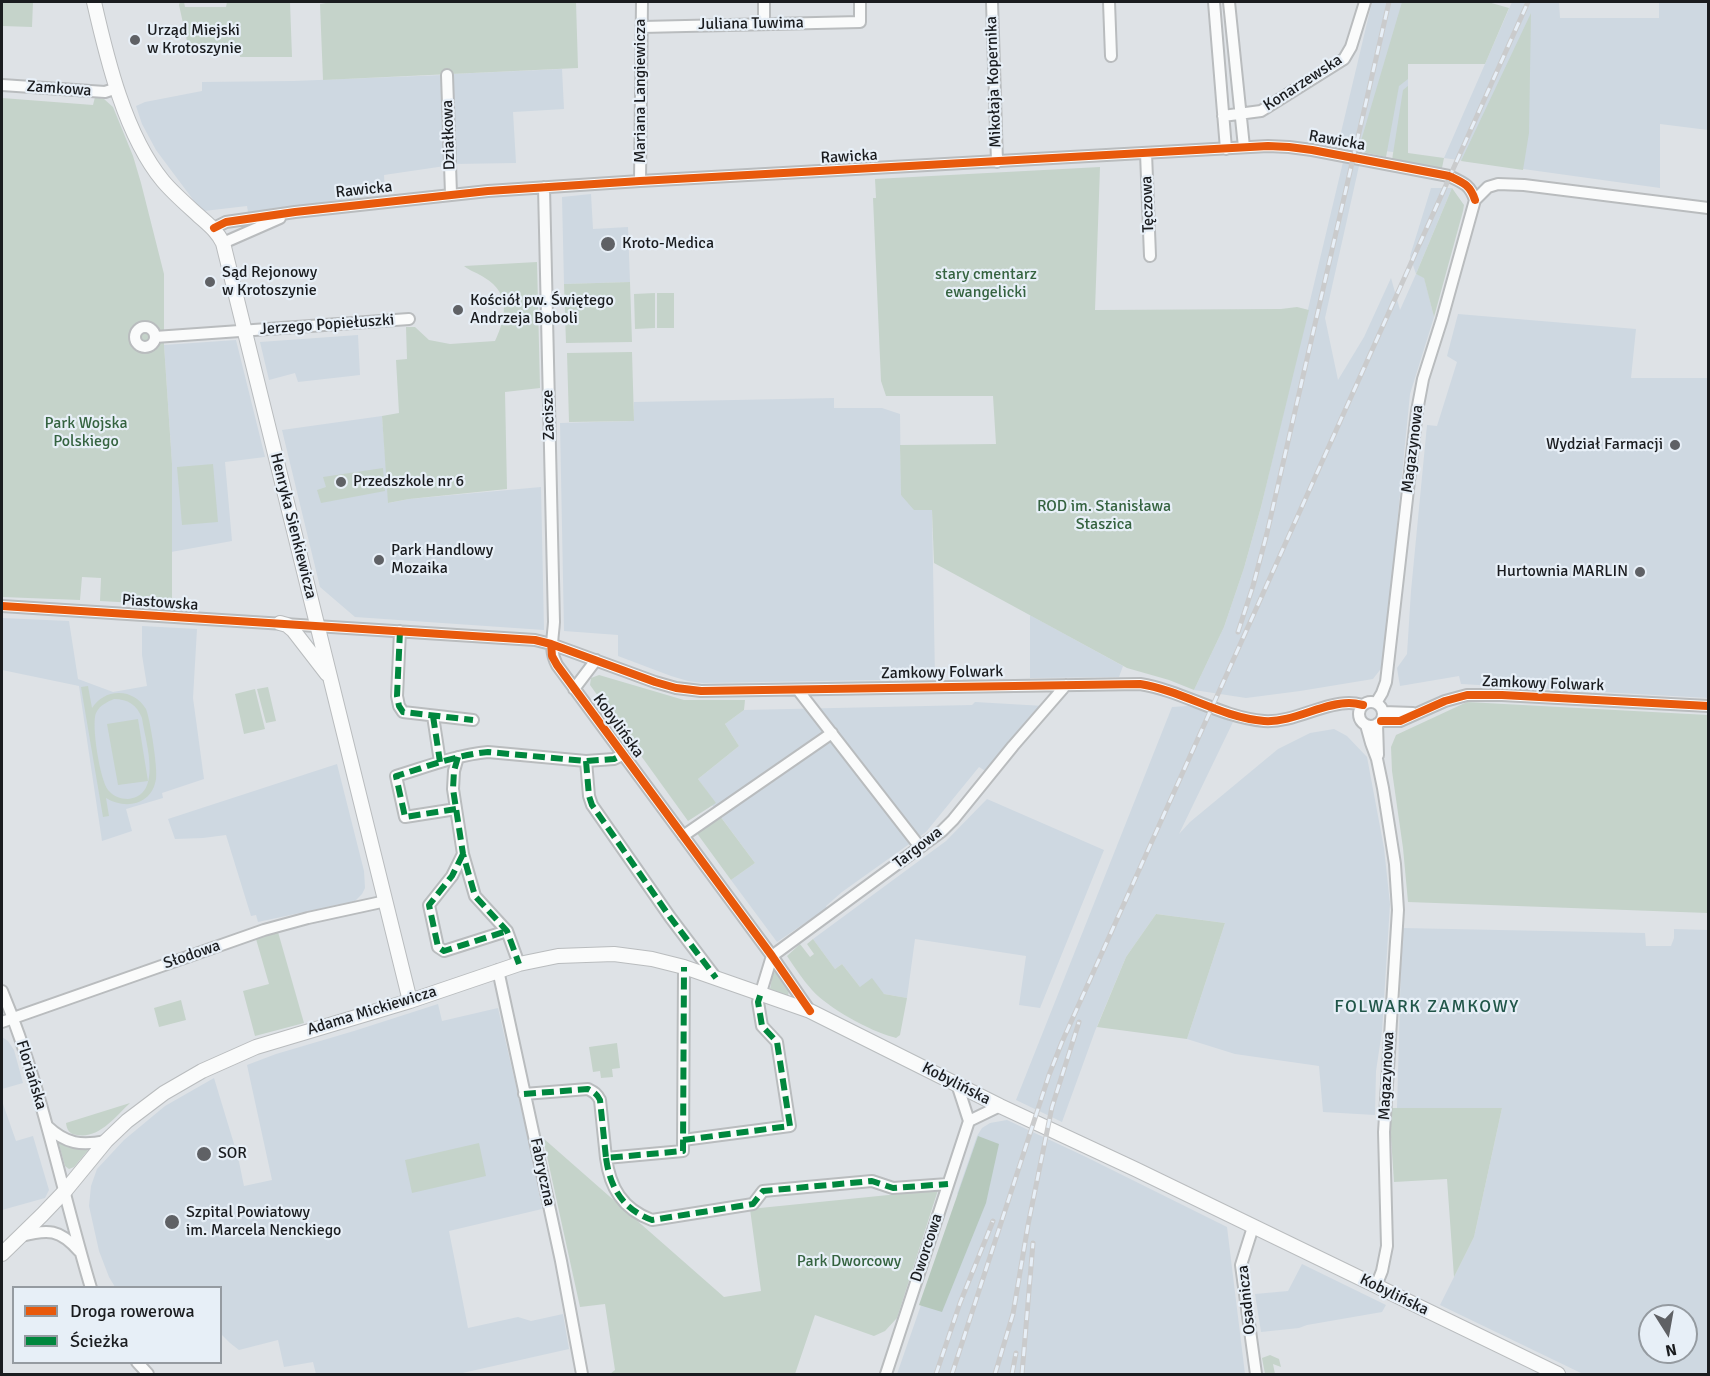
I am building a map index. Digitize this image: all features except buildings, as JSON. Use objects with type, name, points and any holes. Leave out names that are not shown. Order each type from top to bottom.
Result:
[{"type":"main road","name":"Henryka Sienkiewicza","points":[[94,2],[107,58],[136,137],[154,170],[170,188],[214,228],[223,243],[410,1001]]},
{"type":"main road","points":[[280,623],[293,630],[331,679]]},
{"type":"main road","name":"Adama Mickiewicza","points":[[2,1254],[65,1191],[106,1141],[127,1121],[164,1093],[202,1071],[256,1047],[410,1001],[498,970],[558,956],[614,954],[652,959],[684,967],[810,1011]]},
{"type":"main road","name":"Kobylińska","points":[[810,1011],[1000,1106],[1558,1374]]},
{"type":"street","name":"Mariana Langiewicza","points":[[640,181],[642,2]]},
{"type":"street","points":[[764,2],[764,23]]},
{"type":"street","name":"Juliana Tuwima","points":[[642,27],[860,22],[860,2]]},
{"type":"street","name":"Mikołaja Kopernika","points":[[992,2],[997,162]]},
{"type":"street","points":[[1109,2],[1111,56]]},
{"type":"street","points":[[1214,2],[1226,149]]},
{"type":"street","points":[[1229,2],[1244,147]]},
{"type":"street","name":"Konarzewska","points":[[1223,116],[1261,111],[1344,59],[1351,47],[1365,2]]},
{"type":"street","name":"Działkowa","points":[[447,75],[451,194]]},
{"type":"street","name":"Zamkowa","points":[[2,85],[105,92],[117,88]]},
{"type":"street","name":"Rawicka","points":[[214,228],[226,222],[295,212],[451,194],[1244,147],[1289,147],[1312,150],[1449,176],[1465,183],[1472,191],[1475,200]]},
{"type":"street","name":"Tęczowa","points":[[1146,153],[1150,256]]},
{"type":"street","points":[[1475,200],[1488,187],[1498,184],[1524,185],[1708,208]]},
{"type":"street","name":"Zacisze","points":[[544,187],[554,621],[551,644]]},
{"type":"street","name":"Magazynowa","points":[[1376,702],[1386,682],[1417,411],[1423,379],[1475,200]]},
{"type":"street","name":"Rawicka","points":[[223,243],[295,212]]},
{"type":"street","name":"Jerzego Popiełuszki","points":[[155,337],[409,319]]},
{"type":"street","name":"Piastowska","points":[[2,606],[318,626]]},
{"type":"street","points":[[318,626],[515,638],[551,644]]},
{"type":"street","points":[[400,631],[398,696],[399,706],[403,712],[473,720]]},
{"type":"street","name":"Zamkowy Folwark","points":[[551,644],[676,688],[701,691],[1140,684],[1160,687],[1229,714],[1267,721],[1348,703],[1361,710],[1369,702],[1376,702]]},
{"type":"street","name":"Kobylińska","points":[[551,644],[552,656],[557,665],[810,1011]]},
{"type":"street","points":[[574,689],[596,660]]},
{"type":"street","name":"Targowa","points":[[771,956],[942,831],[1066,685]]},
{"type":"street","points":[[798,690],[920,847]]},
{"type":"street","name":"Zamkowy Folwark","points":[[1377,720],[1400,721],[1445,701],[1467,695],[1708,706]]},
{"type":"street","points":[[1361,710],[1362,721],[1377,720],[1380,705],[1376,702]]},
{"type":"street","points":[[433,716],[440,762]]},
{"type":"street","name":"Magazynowa","points":[[1376,1286],[1388,1246],[1384,1132],[1398,910],[1395,864],[1377,759],[1371,743],[1377,720]]},
{"type":"street","points":[[683,836],[832,733]]},
{"type":"street","points":[[456,809],[405,817],[396,776],[458,757],[488,752],[586,761],[614,759],[622,754]]},
{"type":"street","points":[[458,757],[453,789],[463,854],[475,896],[507,930],[519,964]]},
{"type":"street","points":[[586,761],[592,805],[716,978]]},
{"type":"street","points":[[463,854],[452,876],[429,905],[438,947],[444,951],[507,930]]},
{"type":"street","name":"Słodowa","points":[[2,1022],[264,930],[386,902]]},
{"type":"street","points":[[683,1140],[790,1126],[777,1042],[762,1026],[758,1002],[771,956]]},
{"type":"street","points":[[606,1158],[683,1151],[684,967]]},
{"type":"street","name":"Fabryczna","points":[[498,970],[561,1261],[582,1374]]},
{"type":"street","name":"Floriańska","points":[[2,990],[14,1018],[47,1126],[92,1286]]},
{"type":"street","points":[[957,1084],[969,1121],[1000,1106]]},
{"type":"street","points":[[524,1094],[588,1089],[598,1095],[608,1176],[624,1202],[640,1216],[652,1220],[753,1204],[763,1191],[872,1181],[894,1188],[948,1184]]},
{"type":"street","name":"Dworcowa","points":[[886,1374],[969,1121]]},
{"type":"street","name":"Floriańska","points":[[47,1126],[61,1137],[76,1143],[88,1145],[106,1141]]},
{"type":"street","name":"Osadnicza","points":[[1253,1227],[1241,1265],[1256,1374]]},
{"type":"street","points":[[20,1236],[49,1231],[60,1234],[81,1254]]},
{"type":"shaded area","points":[[1372,2],[1408,2],[1408,154],[1338,145]]},
{"type":"shaded area","points":[[1512,2],[1559,2],[1560,18],[1659,18],[1659,2],[1708,2],[1708,130],[1660,124],[1660,188],[1444,158]]},
{"type":"shaded area","points":[[562,69],[564,109],[513,112],[516,163],[454,164],[451,74]]},
{"type":"shaded area","points":[[444,75],[445,166],[384,175],[385,194],[248,212],[247,206],[204,211],[197,205],[156,150],[142,124],[136,106],[145,102],[202,91],[202,82]]},
{"type":"shaded area","points":[[1343,162],[1359,166],[1325,318],[1338,380],[1364,337],[1391,278],[1400,310],[1416,274],[1424,277],[1434,317],[1410,394],[1383,666],[1373,679],[1246,698],[1194,690],[1224,627],[1244,568],[1261,507]]},
{"type":"shaded area","points":[[1431,188],[1452,188],[1416,274],[1410,256]]},
{"type":"shaded area","points":[[591,194],[593,229],[628,227],[630,282],[564,284],[562,197]]},
{"type":"shaded area","points":[[1458,314],[1636,329],[1631,378],[1708,378],[1708,698],[1461,684],[1459,676],[1400,686],[1397,668],[1407,654],[1427,425],[1437,426],[1457,362],[1447,356]]},
{"type":"shaded area","points":[[358,335],[360,375],[298,382],[295,373],[269,380],[260,342]]},
{"type":"shaded area","points":[[236,340],[265,457],[225,462],[232,541],[171,552],[172,464],[164,345]]},
{"type":"shaded area","points":[[834,398],[834,408],[882,408],[900,414],[901,495],[932,509],[935,679],[703,683],[671,676],[618,656],[618,635],[564,631],[560,423],[634,421],[634,402]]},
{"type":"shaded area","points":[[382,416],[389,503],[409,499],[541,487],[544,630],[355,617],[320,587],[282,430]]},
{"type":"shaded area","points":[[1030,615],[1123,666],[1119,677],[1030,678]]},
{"type":"shaded area","points":[[2,618],[69,621],[78,679],[113,692],[147,686],[142,655],[142,626],[197,629],[193,698],[204,779],[162,793],[163,798],[126,809],[132,831],[102,841],[79,686],[2,670]]},
{"type":"shaded area","points":[[975,702],[1044,706],[987,772],[979,767],[926,832],[842,892],[826,906],[827,908],[777,942],[731,880],[755,863],[712,805],[715,803],[698,779],[739,746],[725,724],[744,710],[972,705]]},
{"type":"shaded area","points":[[1188,706],[1233,722],[1179,834],[1190,822],[1278,749],[1310,733],[1334,729],[1347,736],[1367,757],[1384,848],[1390,904],[1382,1031],[1376,1071],[1375,1115],[1323,1112],[1319,1066],[1235,1054],[1187,1039],[1225,923],[1156,914],[1126,957],[1095,1031],[1062,1122],[1016,1100],[1172,707]]},
{"type":"shaded area","points":[[337,764],[364,871],[365,888],[355,901],[258,922],[256,915],[251,916],[226,835],[175,839],[168,819]]},
{"type":"shaded area","points":[[987,799],[1104,850],[1040,1008],[1019,1005],[1026,956],[915,939],[907,998],[860,987],[842,964],[835,969],[813,939],[946,841]]},
{"type":"shaded area","points":[[1402,928],[1645,933],[1646,946],[1671,946],[1674,929],[1708,930],[1708,1374],[1583,1374],[1440,1305],[1474,1237],[1502,1108],[1397,1108]]},
{"type":"shaded area","points":[[438,1004],[442,1021],[498,1008],[542,1209],[449,1231],[468,1328],[518,1317],[531,1321],[563,1314],[569,1349],[458,1374],[316,1374],[313,1362],[284,1367],[278,1340],[239,1350],[230,1343],[222,1335],[222,1286],[114,1286],[99,1251],[89,1206],[91,1186],[97,1169],[124,1140],[165,1106],[214,1078],[238,1157],[244,1186],[272,1180],[247,1065]]},
{"type":"shaded area","points":[[2,1037],[14,1050],[23,1083],[2,1089]]},
{"type":"shaded area","points":[[2,1101],[16,1141],[33,1136],[49,1190],[45,1198],[2,1210]]},
{"type":"shaded area","points":[[1007,1120],[1227,1227],[1245,1374],[897,1374],[921,1305],[984,1203],[957,1194],[977,1136],[982,1128],[990,1123]]},
{"type":"shaded area","points":[[1302,1264],[1386,1305],[1382,1312],[1299,1328],[1261,1332],[1255,1294],[1288,1291]]},
{"type":"green space","points":[[2,2],[33,2],[32,27],[2,26]]},
{"type":"green space","points":[[180,2],[184,2],[185,7],[226,7],[227,2],[290,2],[292,57],[240,57],[239,51],[189,50]]},
{"type":"green space","points":[[327,2],[576,2],[578,68],[323,80],[320,4]]},
{"type":"green space","points":[[1402,2],[1488,2],[1509,8],[1485,64],[1408,64],[1408,79],[1399,86],[1386,157],[1358,151]]},
{"type":"green space","points":[[1531,13],[1529,133],[1523,170],[1461,161]]},
{"type":"green space","points":[[1408,86],[1408,153],[1444,158],[1442,168],[1392,160],[1403,90]]},
{"type":"green space","name":"Park Wojska Polskiego","points":[[95,97],[104,99],[113,107],[133,156],[164,274],[164,345],[172,464],[172,605],[100,601],[101,578],[82,577],[80,600],[2,597],[2,98],[93,105]]},
{"type":"green space","points":[[1100,167],[1095,310],[1297,307],[1309,310],[1244,568],[1224,627],[1194,690],[1127,668],[934,563],[932,510],[914,510],[901,495],[900,445],[996,444],[993,396],[886,396],[881,381],[873,198],[876,198],[875,179]]},
{"type":"green space","points":[[1452,188],[1464,205],[1434,317],[1424,278],[1416,274]]},
{"type":"green space","points":[[537,262],[540,388],[505,392],[507,489],[388,503],[382,416],[399,413],[396,360],[407,359],[406,327],[415,327],[429,340],[450,344],[495,341],[504,315],[499,291],[482,276],[464,266]]},
{"type":"green space","points":[[630,282],[632,342],[566,343],[564,284]]},
{"type":"green space","points":[[655,293],[655,328],[635,329],[634,294]]},
{"type":"green space","points":[[657,293],[674,293],[674,328],[657,328]]},
{"type":"green space","points":[[632,352],[634,421],[569,422],[567,353]]},
{"type":"green space","points":[[213,464],[218,522],[182,525],[177,467]]},
{"type":"green space","points":[[383,468],[385,491],[321,503],[317,490],[326,487],[323,477]]},
{"type":"green space","points":[[599,675],[684,700],[745,700],[744,710],[725,724],[739,746],[698,779],[716,803],[688,821],[590,685],[591,678]]},
{"type":"green space","points":[[88,686],[92,708],[107,695],[123,693],[134,697],[146,709],[150,722],[156,765],[156,779],[153,788],[149,795],[137,803],[121,804],[106,798],[109,816],[103,817],[81,687]],"holes":[[[119,699],[135,706],[140,713],[150,766],[146,788],[139,796],[128,799],[117,797],[108,790],[99,764],[95,740],[96,713],[106,703]]]},
{"type":"green space","points":[[268,687],[276,721],[266,723],[257,689]]},
{"type":"green space","points":[[255,689],[265,729],[244,734],[235,694]]},
{"type":"green space","points":[[1467,702],[1708,715],[1708,913],[1408,902],[1391,747],[1396,735]]},
{"type":"green space","points":[[138,719],[148,781],[118,785],[107,724]]},
{"type":"green space","points":[[720,816],[755,863],[731,880],[696,832]]},
{"type":"green space","points":[[1156,914],[1225,923],[1187,1039],[1097,1027],[1126,957]]},
{"type":"green space","points":[[278,932],[304,1023],[255,1036],[243,991],[269,984],[256,939]]},
{"type":"green space","points":[[813,939],[835,969],[842,964],[860,987],[872,978],[884,994],[907,998],[900,1035],[896,1038],[861,1024],[828,1004],[812,990],[787,956],[800,944],[810,957],[814,954],[807,944]]},
{"type":"green space","points":[[775,972],[789,991],[788,996],[770,989]]},
{"type":"green space","points":[[181,1000],[186,1020],[159,1027],[154,1008]]},
{"type":"green space","points":[[617,1043],[620,1068],[612,1069],[613,1077],[601,1078],[600,1071],[593,1072],[589,1047]]},
{"type":"green space","points":[[130,1103],[106,1126],[92,1134],[74,1134],[70,1133],[67,1128],[66,1123]]},
{"type":"green space","points":[[1389,1108],[1502,1108],[1474,1237],[1454,1277],[1447,1179],[1394,1182]]},
{"type":"green space","points":[[978,1136],[999,1144],[986,1203],[942,1312],[919,1305]]},
{"type":"green space","name":"Park Dworcowy","points":[[543,1138],[724,1297],[761,1291],[750,1209],[938,1190],[897,1318],[885,1331],[874,1336],[815,1315],[795,1374],[610,1374],[615,1370],[605,1304],[580,1307]]},
{"type":"green space","points":[[58,1141],[89,1149],[74,1167],[69,1169],[65,1166]]},
{"type":"green space","points":[[479,1143],[486,1176],[412,1193],[405,1160]]},
{"type":"green space","points":[[1270,1355],[1279,1359],[1281,1367],[1273,1364],[1275,1374],[1265,1374],[1262,1358]]},
{"type":"railway","points":[[1238,632],[1267,533],[1389,2]]},
{"type":"railway","points":[[952,1374],[1049,1075],[1062,1042],[1528,2]]},
{"type":"railway","points":[[995,1374],[1013,1314],[1052,1107],[1079,1022]]},
{"type":"railway","points":[[936,1374],[960,1303],[993,1221]]},
{"type":"railway","points":[[1022,1374],[1033,1243]]},
{"type":"railway","points":[[1012,1374],[1016,1353]]},
{"type":"marked path","points":[[400,631],[397,696],[403,712],[473,720]]},
{"type":"marked path","points":[[433,716],[440,762]]},
{"type":"marked path","points":[[456,809],[405,817],[396,776],[453,759],[488,752],[586,761],[614,759],[622,755]]},
{"type":"marked path","points":[[458,757],[453,789],[463,854],[475,896],[507,931],[519,964]]},
{"type":"marked path","points":[[586,761],[592,805],[670,917],[716,978]]},
{"type":"marked path","points":[[463,854],[452,876],[429,905],[438,947],[444,951],[507,931]]},
{"type":"marked path","points":[[524,1094],[588,1089],[594,1092],[600,1100],[606,1158],[683,1151],[684,967]]},
{"type":"marked path","points":[[683,1140],[790,1126],[777,1042],[762,1026],[758,1002],[761,993]]},
{"type":"marked path","points":[[606,1158],[614,1187],[619,1196],[633,1210],[652,1220],[753,1204],[763,1191],[872,1181],[893,1188],[948,1184]]},
{"type":"cycle path","points":[[214,228],[226,222],[295,212],[488,191],[1268,146],[1312,150],[1449,176],[1466,185],[1475,200]]},
{"type":"cycle path","points":[[2,606],[535,640],[655,682],[676,688],[701,691],[1140,684],[1171,692],[1232,715],[1264,721],[1286,719],[1339,704],[1363,705]]},
{"type":"cycle path","points":[[551,644],[552,656],[557,665],[810,1011]]},
{"type":"cycle path","points":[[1381,721],[1400,721],[1445,701],[1467,695],[1708,706]]},
{"type":"place","name":"Urząd Miejski w Krotoszynie","points":[[135,40]]},
{"type":"place","name":"Kroto-Medica","points":[[608,244]]},
{"type":"place","name":"Sąd Rejonowy w Krotoszynie","points":[[210,282]]},
{"type":"place","name":"Kościół pw. Świętego Andrzeja Boboli","points":[[458,310]]},
{"type":"place","name":"Wydział Farmacji","points":[[1675,445]]},
{"type":"place","name":"Przedszkole nr 6","points":[[341,482]]},
{"type":"place","name":"Park Handlowy Mozaika","points":[[379,560]]},
{"type":"place","name":"Hurtownia MARLIN","points":[[1640,572]]},
{"type":"place","name":"SOR","points":[[204,1154]]},
{"type":"place","name":"Szpital Powiatowy im. Marcela Nenckiego","points":[[172,1222]]},
{"type":"district","name":"FOLWARK ZAMKOWY","points":[[1427,1007]]},
{"type":"park label","name":"stary cmentarz ewangelicki","points":[[986,284]]},
{"type":"park label","name":"ROD im. Stanisława Staszica","points":[[1104,516]]}]
